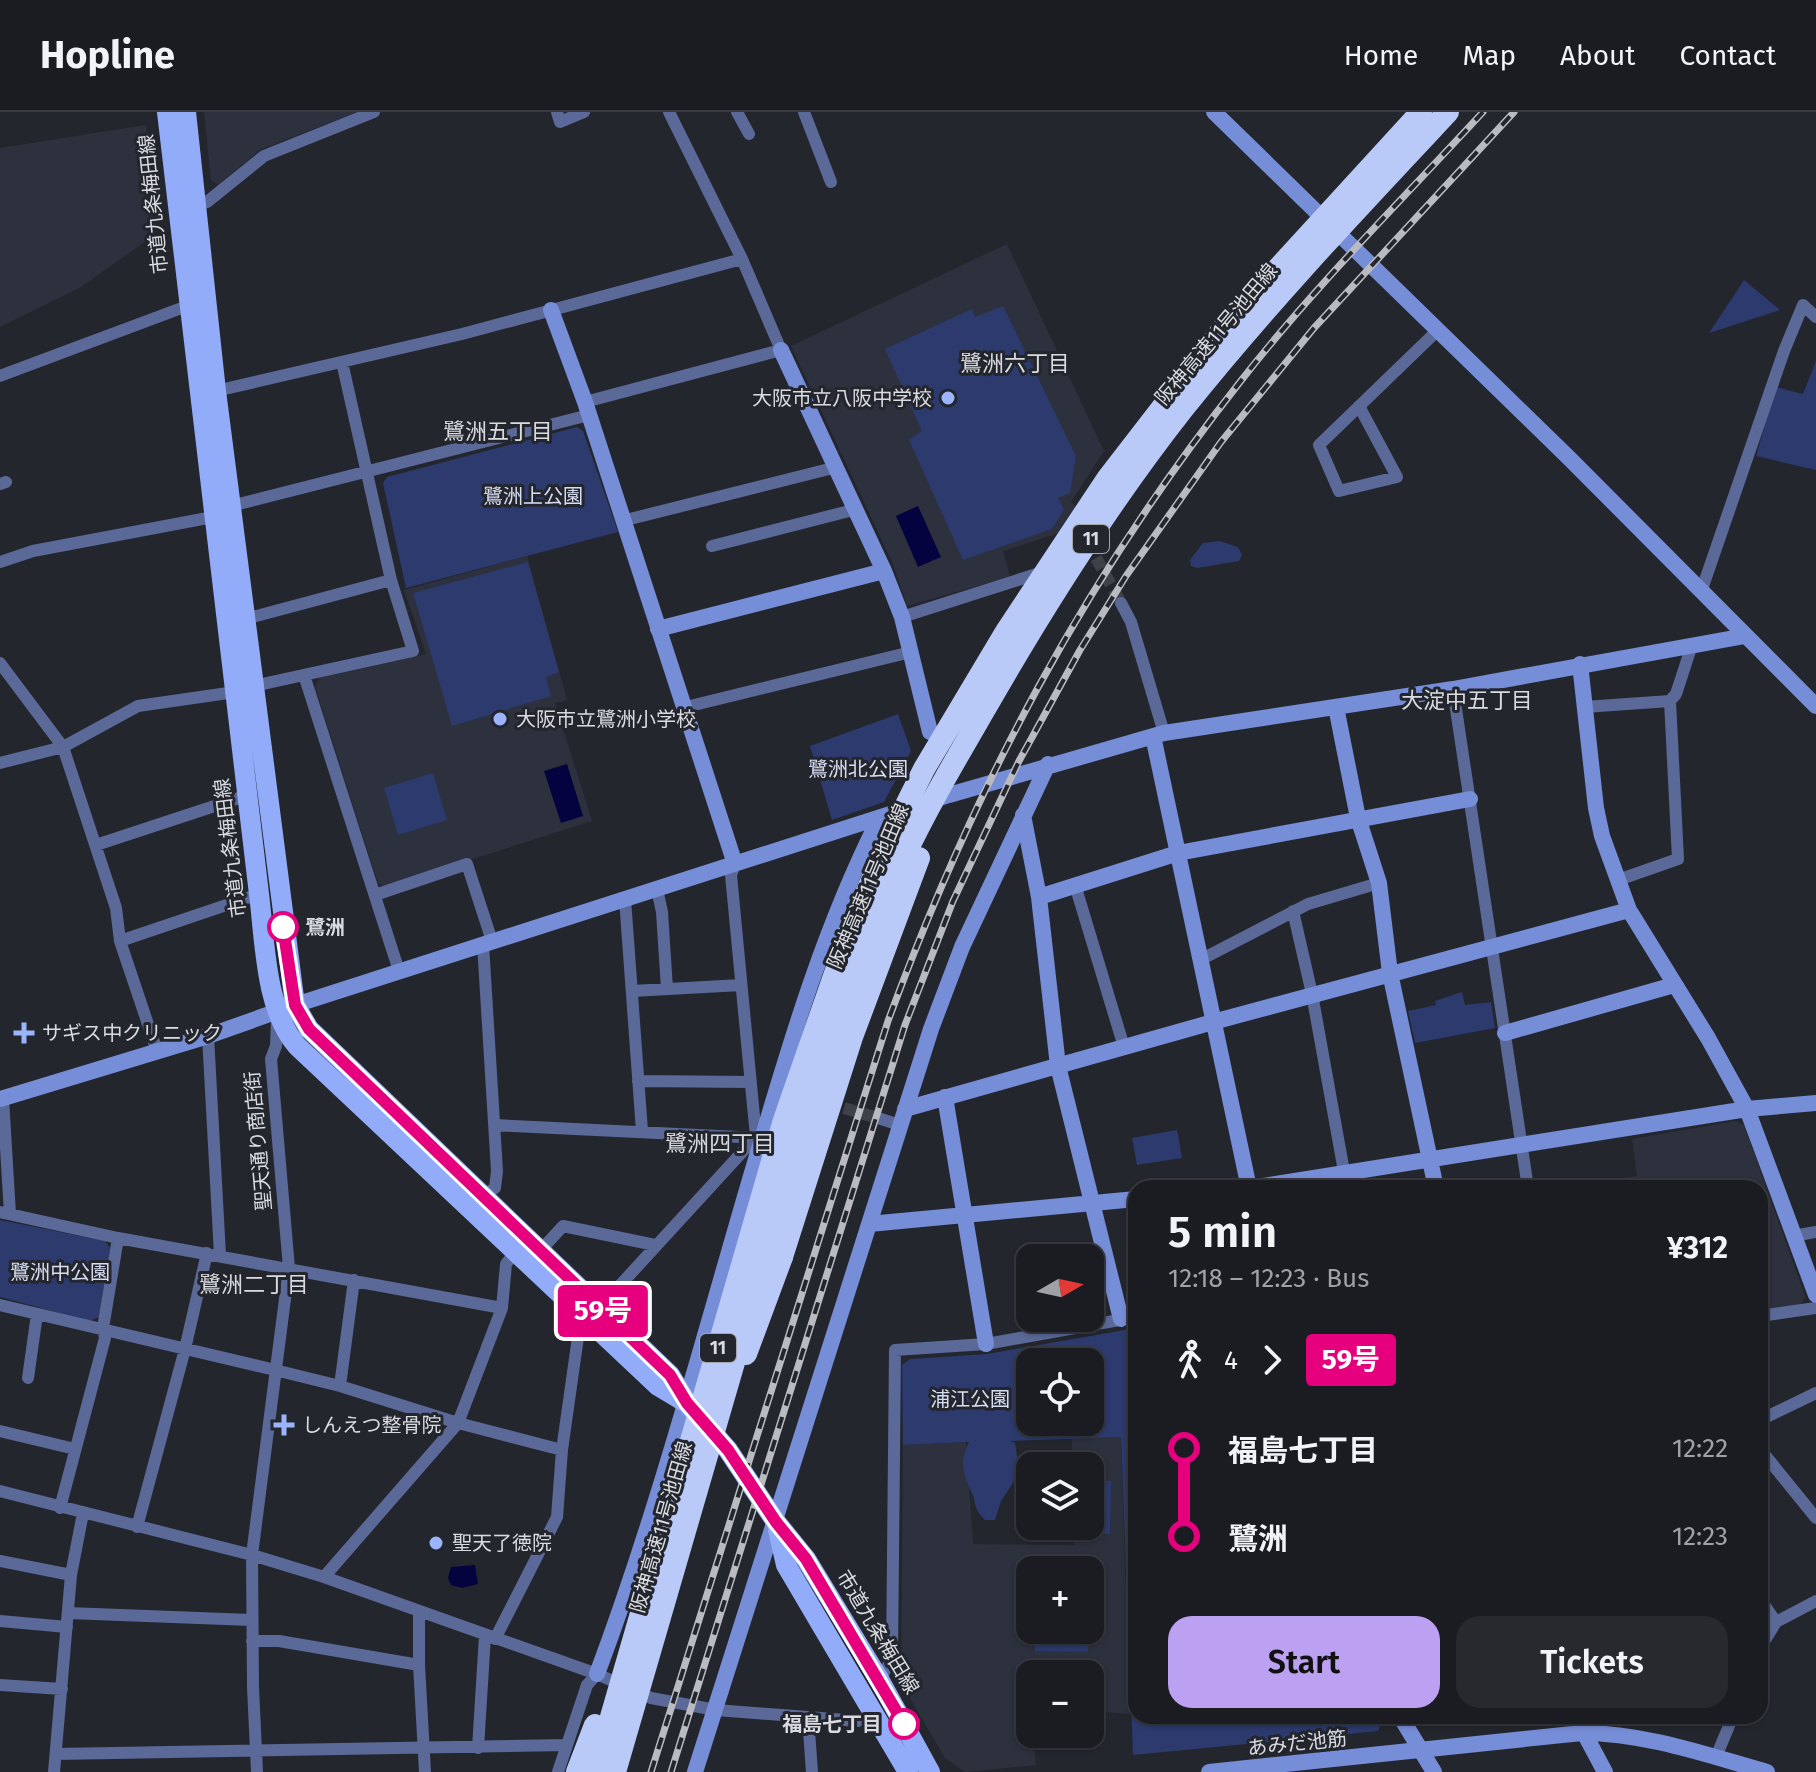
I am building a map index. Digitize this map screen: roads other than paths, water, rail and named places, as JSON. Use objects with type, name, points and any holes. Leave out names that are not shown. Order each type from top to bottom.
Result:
[{"type":"highway","name":"阪神高速11号池田線","points":[[595,1772],[784,1120],[851,927],[895,827],[924,769],[1007,630],[1107,479],[1226,325],[1421,112]]},
{"type":"highway","name":"阪神高速11号池田線","points":[[615,1772],[803,1125],[869,937],[901,862],[936,793],[1023,642],[1078,557],[1180,413],[1308,262],[1448,112]]},
{"type":"highway","name":"11","points":[[715,1434],[782,1257],[884,946],[974,728]]},
{"type":"highway","points":[[710,1318],[743,1309],[782,1257]]},
{"type":"highway","name":"11","points":[[577,1772],[641,1612]]},
{"type":"main road","name":"市道九条梅田線","points":[[167,112],[197,302],[286,1008],[286,1033],[515,1252],[594,1314]]},
{"type":"main road","name":"市道九条梅田線","points":[[186,112],[196,204],[197,302],[216,391],[222,512],[245,619],[248,795],[259,894],[286,1008],[541,1250],[658,1386],[687,1403],[715,1434],[776,1522],[806,1559],[879,1679],[930,1772]]},
{"type":"main road","name":"市道九条梅田線","points":[[776,1522],[786,1565],[908,1772]]},
{"type":"street","points":[[196,204],[207,202],[264,156],[374,112]]},
{"type":"street","points":[[557,112],[560,122],[584,112]]},
{"type":"street","points":[[669,112],[742,259],[884,571],[902,617],[949,795]]},
{"type":"street","points":[[737,112],[749,134]]},
{"type":"street","points":[[804,112],[831,182]]},
{"type":"street","points":[[1214,112],[1816,706]]},
{"type":"street","points":[[216,391],[551,310],[742,259]]},
{"type":"street","points":[[0,376],[197,302]]},
{"type":"street","points":[[1701,592],[1784,351],[1803,305],[1816,317]]},
{"type":"street","points":[[551,310],[587,408],[735,864],[731,875],[759,1138]]},
{"type":"street","points":[[1359,406],[1397,477],[1339,491],[1319,445],[1359,406],[1438,330]]},
{"type":"street","points":[[0,562],[33,551],[222,512],[781,350]]},
{"type":"street","points":[[0,763],[63,747],[138,706],[244,689],[413,651],[391,580],[342,362]]},
{"type":"street","points":[[622,521],[837,467]]},
{"type":"street","points":[[712,546],[857,509]]},
{"type":"street","points":[[902,617],[1083,559],[1096,558]]},
{"type":"street","points":[[658,629],[884,571]]},
{"type":"street","points":[[245,619],[391,580]]},
{"type":"street","points":[[1121,603],[1131,622],[1159,734],[1178,853],[1247,1180]]},
{"type":"street","points":[[502,1308],[118,1238],[5,1213],[2,1098],[208,1036],[399,971],[949,795],[1159,734],[1453,689],[1745,636]]},
{"type":"street","points":[[1618,880],[1678,859],[1670,701],[1676,694],[1692,645]]},
{"type":"street","points":[[686,707],[911,652]]},
{"type":"street","points":[[0,663],[63,747],[116,908],[120,941],[157,1051]]},
{"type":"street","points":[[1580,664],[1596,808],[1602,836],[1629,910],[1708,1038],[1747,1109],[1816,1295]]},
{"type":"street","points":[[304,675],[399,971]]},
{"type":"street","points":[[1453,689],[1527,1180]]},
{"type":"street","points":[[1584,707],[1670,701]]},
{"type":"street","points":[[1336,707],[1358,818],[1379,883],[1390,973],[1434,1180]]},
{"type":"street","points":[[695,1772],[902,1117],[962,947],[1048,764]]},
{"type":"street","points":[[96,845],[248,795]]},
{"type":"street","points":[[1039,897],[1178,853],[1470,799]]},
{"type":"street","points":[[879,1679],[892,1660],[895,1350],[986,1344],[1128,1318],[1092,1204],[1058,1066],[1039,897],[1023,815]]},
{"type":"street","points":[[558,1772],[587,1685],[597,1674],[632,1581],[687,1403],[759,1138],[819,957],[848,883],[880,817]]},
{"type":"street","points":[[375,895],[467,864],[488,943],[497,1171],[495,1188],[482,1196]]},
{"type":"street","points":[[1200,960],[1308,904],[1379,883]]},
{"type":"street","points":[[1075,885],[1124,1047]]},
{"type":"street","points":[[657,889],[662,912],[667,989]]},
{"type":"street","points":[[120,941],[259,894]]},
{"type":"street","points":[[625,899],[642,1131]]},
{"type":"street","points":[[881,1119],[902,1117],[945,1097],[1312,994],[1629,910]]},
{"type":"street","points":[[1293,911],[1312,994],[1346,1180],[1430,1158],[1747,1109],[1816,1103]]},
{"type":"street","points":[[632,991],[741,985]]},
{"type":"street","points":[[1505,1033],[1674,985]]},
{"type":"street","name":"聖天通り商店街","points":[[257,1772],[251,1620],[252,1555],[289,1268],[271,1059],[286,1008]]},
{"type":"street","points":[[137,1527],[214,1254],[208,1036]]},
{"type":"street","points":[[638,1081],[751,1082]]},
{"type":"street","points":[[778,1088],[844,1108]]},
{"type":"street","points":[[945,1097],[986,1344]]},
{"type":"street","points":[[495,1125],[759,1138]]},
{"type":"street","points":[[478,1748],[490,1637],[557,1517],[562,1450],[579,1330],[655,1245],[759,1138]]},
{"type":"street","points":[[869,1224],[1128,1200]]},
{"type":"street","points":[[541,1250],[563,1226],[655,1245]]},
{"type":"street","points":[[1793,1236],[1816,1232]]},
{"type":"street","points":[[60,1508],[105,1338],[103,1328],[118,1238]]},
{"type":"street","points":[[324,1577],[458,1423],[502,1308],[506,1264],[515,1252]]},
{"type":"street","points":[[340,1386],[354,1280]]},
{"type":"street","points":[[0,1305],[340,1386],[458,1423],[562,1450]]},
{"type":"street","points":[[1768,1315],[1816,1308]]},
{"type":"street","points":[[28,1378],[37,1314]]},
{"type":"street","points":[[1768,1416],[1816,1393]]},
{"type":"street","points":[[0,1431],[75,1449]]},
{"type":"street","points":[[1768,1459],[1816,1518]]},
{"type":"street","points":[[0,1491],[252,1555],[324,1577],[597,1674],[651,1698],[716,1710],[858,1721],[873,1713]]},
{"type":"street","points":[[54,1772],[71,1575],[83,1513]]},
{"type":"street","points":[[0,1561],[71,1575]]},
{"type":"street","points":[[1768,1635],[1776,1622],[1816,1601]]},
{"type":"street","points":[[1768,1610],[1776,1622]]},
{"type":"street","points":[[419,1612],[425,1772]]},
{"type":"street","points":[[68,1613],[251,1620]]},
{"type":"street","points":[[0,1621],[67,1627]]},
{"type":"street","points":[[252,1641],[279,1641],[419,1665]]},
{"type":"street","points":[[0,1685],[62,1689]]},
{"type":"street","points":[[808,1717],[812,1772]]},
{"type":"street","points":[[1405,1724],[1434,1772]]},
{"type":"street","points":[[1578,1724],[1605,1772]]},
{"type":"street","points":[[1716,1757],[1729,1724]]},
{"type":"street","name":"あみだ池筋","points":[[1209,1772],[1365,1764],[1420,1751],[1582,1733],[1616,1733],[1716,1757],[1763,1772]]},
{"type":"street","points":[[56,1754],[567,1745]]},
{"type":"tunnel","points":[[1096,558],[1121,603]]},
{"type":"tunnel","points":[[844,1108],[881,1119]]},
{"type":"railway","points":[[651,1772],[888,1021],[958,849],[996,767],[1083,609],[1131,532],[1184,457],[1298,312],[1483,112]]},
{"type":"railway","points":[[671,1772],[905,1025],[953,901],[1019,761],[1080,650],[1126,576],[1221,442],[1314,328],[1514,112]]},
{"type":"place","name":"大阪市立八阪中学校","points":[[948,398]]},
{"type":"place","name":"大阪市立鷺洲小学校","points":[[500,719]]},
{"type":"place","name":"鷺洲","points":[[283,927]]},
{"type":"place","name":"サギス中クリニック","points":[[24,1033]]},
{"type":"place","name":"しんえつ整骨院","points":[[284,1425]]},
{"type":"place","name":"聖天了徳院","points":[[436,1543]]},
{"type":"place","name":"福島七丁目","points":[[904,1724]]},
{"type":"district","name":"鷺洲六丁目","points":[[1015,363]]},
{"type":"district","name":"鷺洲五丁目","points":[[498,431]]},
{"type":"district","name":"大淀中五丁目","points":[[1467,700]]},
{"type":"district","name":"鷺洲四丁目","points":[[720,1143]]},
{"type":"district","name":"鷺洲二丁目","points":[[254,1284]]},
{"type":"park label","name":"鷺洲上公園","points":[[533,496]]},
{"type":"park label","name":"鷺洲北公園","points":[[858,769]]},
{"type":"park label","name":"鷺洲中公園","points":[[60,1272]]},
{"type":"park label","name":"浦江公園","points":[[970,1399]]}]
